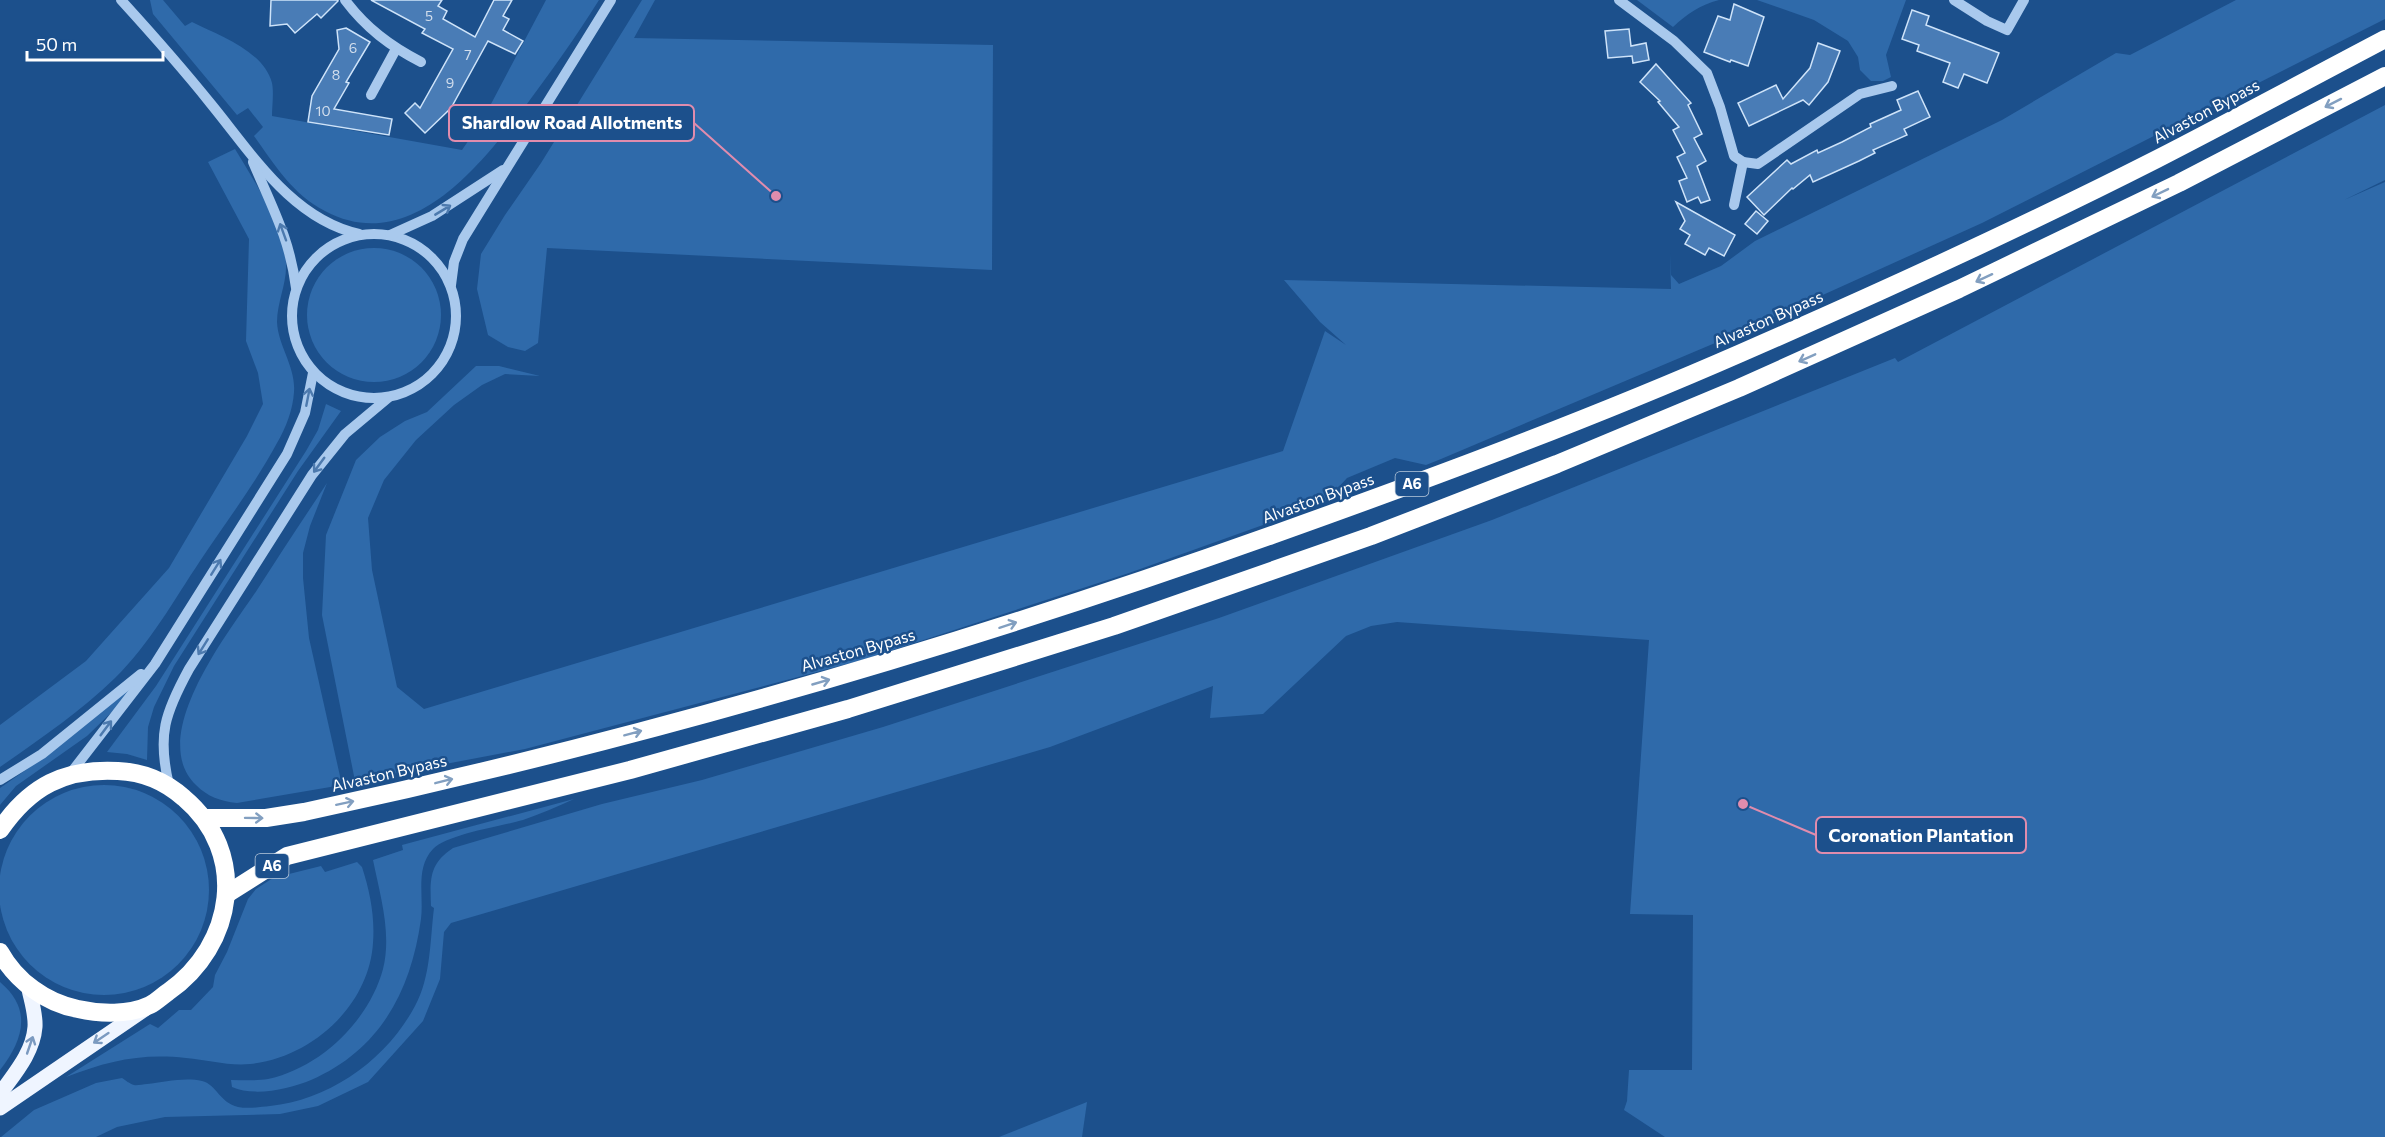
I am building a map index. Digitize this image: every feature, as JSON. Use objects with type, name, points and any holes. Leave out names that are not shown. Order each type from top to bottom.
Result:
[{"type":"highway","name":"Alvaston Bypass","points":[[204,818],[266,818],[304,812],[387,794],[687,719],[969,638],[1360,504],[1551,431],[1738,354],[1948,259],[2155,160],[2385,39]]},
{"type":"highway","name":"A6","points":[[227,894],[287,856],[630,770],[859,705],[1114,626],[1371,536],[1557,464],[1739,388],[1949,294],[2179,183],[2385,76]]},
{"type":"highway","points":[[0,830],[24,799],[39,788],[70,774],[103,770],[137,774],[169,785],[204,818],[220,846],[226,869],[227,894],[214,937],[196,966],[178,985],[150,1005],[120,1012],[91,1012],[58,1004],[41,995],[1,956]]},
{"type":"main road","points":[[0,1094],[26,1056],[32,1042],[35,1025],[28,984]]},
{"type":"main road","points":[[0,1108],[150,1005]]},
{"type":"street","points":[[121,0],[205,97],[251,157],[299,204],[339,229],[362,234],[390,235],[410,241],[438,262],[446,273],[455,301],[456,329],[450,349],[435,371],[422,382],[391,396],[369,398],[346,393],[321,380],[303,359],[295,338],[292,304],[304,272],[318,255],[339,241],[362,234]]},
{"type":"street","points":[[345,0],[367,27],[396,49],[421,63]]},
{"type":"street","points":[[450,285],[454,262],[463,239],[611,0]]},
{"type":"street","points":[[1619,0],[1674,40],[1707,73],[1720,107],[1734,156],[1743,162],[1758,164],[1860,94],[1892,86]]},
{"type":"street","points":[[1954,0],[1987,21],[2007,30],[2024,0]]},
{"type":"street","points":[[372,95],[396,49]]},
{"type":"street","points":[[251,157],[284,231],[293,261],[296,289]]},
{"type":"street","points":[[1734,205],[1743,162]]},
{"type":"street","points":[[390,235],[432,216],[506,168]]},
{"type":"street","points":[[70,774],[154,664],[287,454],[305,413],[313,373]]},
{"type":"street","points":[[169,785],[163,752],[164,724],[174,696],[189,669],[326,456],[357,422],[391,396]]},
{"type":"street","points":[[0,780],[42,754],[154,664]]},
{"type":"shaded area","points":[[150,0],[163,0],[185,26],[192,22],[239,45],[260,62],[272,83],[272,116],[462,150],[482,121],[546,0],[599,0],[543,82],[506,131],[463,178],[439,198],[413,214],[385,222],[356,222],[325,211],[294,188],[254,136],[263,127],[248,108],[237,115],[153,14]]},
{"type":"shaded area","points":[[642,0],[655,0],[634,38],[993,45],[992,270],[547,248],[538,343],[525,351],[508,347],[488,335],[477,289],[481,254],[541,163]]},
{"type":"shaded area","points":[[1637,0],[1719,0],[1694,10],[1673,27]]},
{"type":"shaded area","points":[[1757,0],[1906,0],[1886,55],[1891,77],[1883,81],[1871,81],[1860,70],[1858,57],[1848,41],[1814,20]]},
{"type":"shaded area","points":[[2236,0],[2385,0],[2385,19],[1982,223],[1734,335],[1426,465],[1395,458],[1347,478],[1324,503],[1129,573],[862,660],[525,749],[355,781],[322,615],[326,535],[356,460],[380,437],[405,421],[427,412],[476,366],[499,366],[540,376],[505,374],[482,385],[454,405],[416,440],[384,480],[368,518],[372,570],[397,687],[424,709],[1283,451],[1325,331],[1346,345],[1320,322],[1284,280],[1671,289],[1670,253],[1671,275],[1679,284],[1721,266],[1755,241],[2002,120],[2116,53],[2130,55]]},
{"type":"shaded area","points":[[2385,105],[2385,180],[2344,200],[2385,182],[2385,1137],[1665,1137],[1624,1110],[1627,1101],[1629,1070],[1692,1070],[1693,915],[1630,914],[1649,640],[1397,622],[1371,626],[1346,636],[1263,714],[1210,718],[1213,686],[1050,747],[451,923],[444,932],[440,979],[423,1021],[368,1082],[318,1106],[280,1114],[165,1117],[117,1127],[96,1137],[1,1137],[34,1110],[96,1083],[122,1078],[135,1085],[182,1080],[202,1081],[211,1086],[227,1102],[242,1108],[292,1102],[335,1086],[373,1059],[389,1043],[415,1006],[424,983],[429,958],[434,908],[431,906],[431,880],[439,860],[453,848],[602,804],[702,780],[883,727],[1219,618],[1492,520],[1895,358],[1898,362]]},
{"type":"shaded area","points":[[235,149],[275,220],[285,250],[286,271],[277,322],[280,340],[294,383],[292,405],[286,425],[250,488],[139,651],[115,678],[88,702],[0,767],[0,725],[86,661],[169,568],[247,436],[263,404],[258,373],[246,341],[249,239],[208,162]]},
{"type":"shaded area","points":[[374,248],[400,253],[421,268],[436,289],[441,315],[436,341],[421,362],[400,377],[374,382],[348,377],[327,362],[312,341],[307,315],[312,289],[327,268],[348,253]]},
{"type":"shaded area","points":[[326,404],[341,411],[298,471],[174,666],[154,707],[148,727],[147,760],[127,754],[107,752],[156,686],[306,451],[318,430]]},
{"type":"shaded area","points":[[327,483],[310,526],[303,553],[303,578],[309,638],[342,785],[237,803],[220,800],[205,793],[196,785],[183,765],[180,740],[186,714],[197,686],[212,658]]},
{"type":"shaded area","points":[[139,677],[119,705],[87,736],[16,786],[0,805],[0,788],[72,736]]},
{"type":"shaded area","points":[[94,785],[114,785],[135,789],[154,797],[163,802],[185,823],[197,840],[205,859],[209,890],[205,921],[197,940],[192,949],[171,971],[154,983],[135,991],[114,995],[94,995],[73,991],[45,978],[16,949],[3,921],[-1,900],[-1,880],[3,859],[16,831],[45,802],[73,789]]},
{"type":"shaded area","points":[[574,799],[523,820],[450,839],[433,849],[427,857],[422,873],[421,919],[409,970],[400,994],[373,1035],[356,1052],[311,1080],[293,1086],[261,1092],[232,1087],[231,1080],[268,1079],[306,1064],[324,1053],[340,1039],[366,1007],[383,969],[386,942],[384,914],[373,860],[403,850],[402,845]]},
{"type":"shaded area","points":[[357,862],[362,867],[365,876],[373,914],[373,943],[369,966],[361,988],[348,1007],[333,1025],[315,1040],[273,1060],[250,1064],[226,1064],[170,1057],[139,1058],[111,1063],[66,1077],[150,1024],[158,1028],[179,1010],[191,1010],[213,987],[215,975],[227,952],[248,899],[256,889],[273,878],[321,866],[325,872]]},
{"type":"shaded area","points":[[0,982],[17,1003],[21,1014],[21,1025],[14,1048],[0,1070]]},
{"type":"shaded area","points":[[1087,1102],[1082,1137],[999,1137]]},
{"type":"building","points":[[271,0],[338,1],[321,18],[317,14],[295,33],[287,24],[270,26]]},
{"type":"building","points":[[371,0],[442,0],[438,6],[447,11],[443,19],[475,37],[494,0],[512,0],[503,16],[509,19],[503,30],[523,41],[515,54],[488,41],[451,108],[425,133],[405,113],[415,103],[420,108],[453,49],[422,33],[425,29]]},
{"type":"building","points":[[1734,4],[1764,17],[1748,66],[1704,52],[1718,16],[1730,20]]},
{"type":"building","points":[[1912,10],[1929,16],[1926,25],[1999,53],[1987,83],[1964,74],[1958,88],[1943,82],[1950,63],[1917,51],[1919,45],[1902,39]]},
{"type":"building","points":[[346,28],[370,42],[346,82],[349,83],[334,109],[392,119],[389,135],[308,122],[312,96],[339,49],[337,30]]},
{"type":"building","points":[[1629,29],[1631,46],[1646,43],[1649,60],[1633,63],[1632,56],[1608,58],[1605,31]]},
{"type":"building","points":[[1818,43],[1840,51],[1828,82],[1809,105],[1803,100],[1749,126],[1738,103],[1776,85],[1783,99],[1810,68]]},
{"type":"building","points":[[1656,64],[1691,103],[1688,105],[1702,134],[1694,138],[1706,161],[1697,166],[1710,200],[1701,203],[1698,197],[1687,202],[1679,181],[1687,178],[1677,157],[1685,153],[1673,130],[1679,127],[1658,102],[1660,101],[1640,82]]},
{"type":"building","points":[[1918,91],[1930,117],[1904,129],[1907,135],[1813,182],[1810,175],[1792,188],[1764,215],[1747,197],[1787,160],[1791,164],[1871,127],[1870,124],[1901,110],[1897,100]]},
{"type":"building","points":[[1676,202],[1735,235],[1724,256],[1709,248],[1705,255],[1685,244],[1690,235],[1680,229],[1685,221]]},
{"type":"building","points":[[1756,211],[1768,221],[1757,234],[1745,224]]},
{"type":"place","name":"Shardlow Road Allotments","points":[[776,196]]},
{"type":"place","name":"Coronation Plantation","points":[[1743,804]]}]
